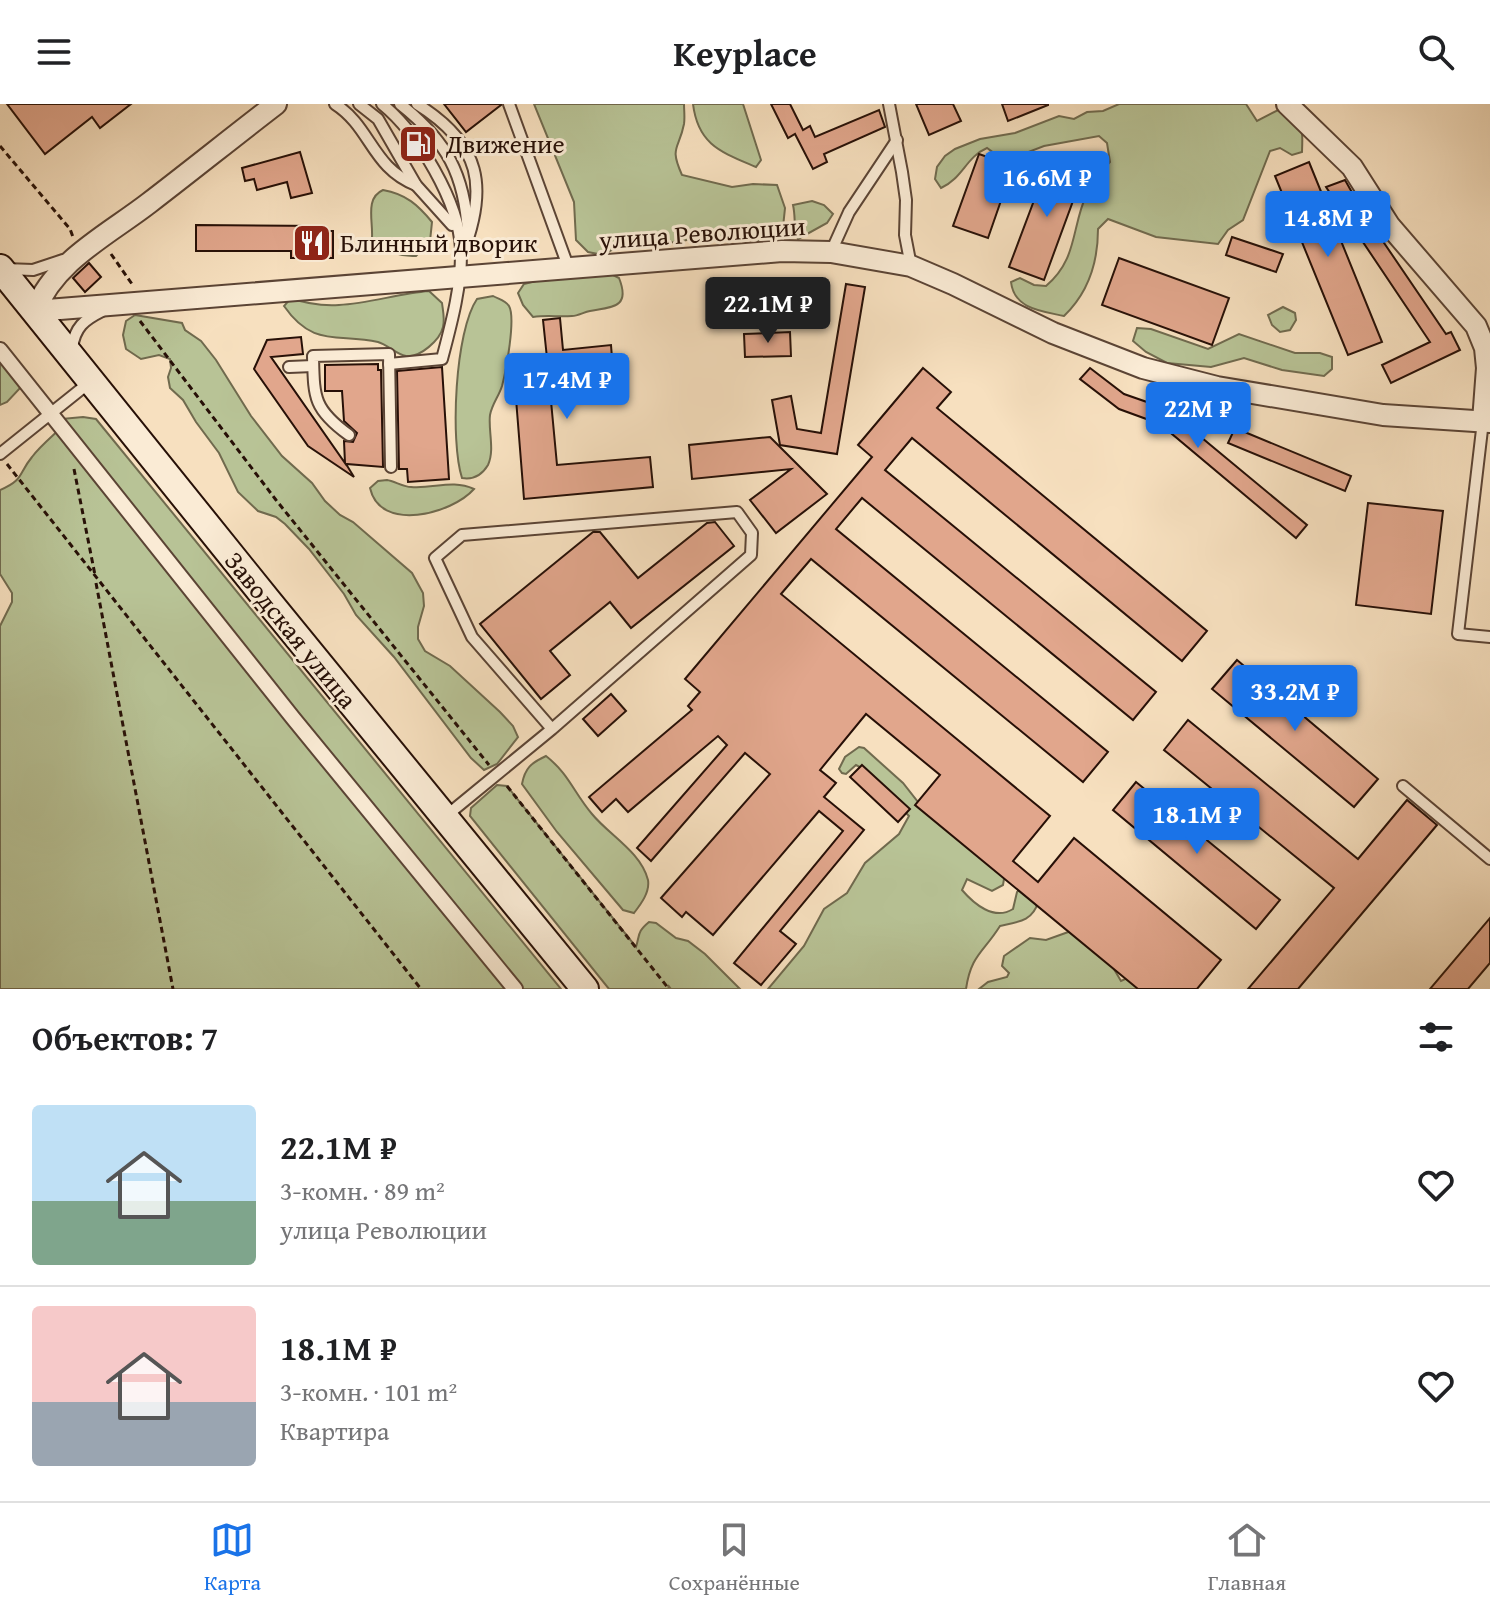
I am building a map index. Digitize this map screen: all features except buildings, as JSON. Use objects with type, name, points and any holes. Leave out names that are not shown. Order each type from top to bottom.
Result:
[{"type":"main road","name":"Заводская улица","points":[[0,269],[585,989]]},
{"type":"street","points":[[35,311],[43,291],[84,249],[122,224],[252,117],[276,104]]},
{"type":"street","points":[[1287,104],[1352,167],[1389,225],[1476,326],[1485,348],[1487,421]]},
{"type":"street","name":"улица Революции","points":[[35,311],[111,306],[459,268],[569,269],[782,251],[831,252],[911,266],[1053,333],[1143,368],[1217,387],[1383,415],[1487,421]]},
{"type":"street","points":[[0,350],[293,718],[515,989]]},
{"type":"lane","points":[[335,104],[358,123],[378,157],[389,169],[416,185]]},
{"type":"lane","points":[[359,104],[378,119],[416,185],[464,238]]},
{"type":"lane","points":[[382,104],[411,133],[429,162],[464,238]]},
{"type":"lane","points":[[389,364],[442,359],[451,327],[466,203],[450,158],[432,132],[400,104]]},
{"type":"lane","points":[[417,104],[450,129],[469,156],[478,191],[475,221],[464,238]]},
{"type":"lane","points":[[509,104],[569,269]]},
{"type":"lane","points":[[889,104],[906,200],[905,235],[911,266]]},
{"type":"lane","points":[[1304,104],[1317,130]]},
{"type":"lane","points":[[831,252],[849,212],[897,140]]},
{"type":"lane","points":[[0,269],[33,270],[84,249]]},
{"type":"lane","points":[[71,355],[77,328],[87,318],[111,306]]},
{"type":"lane","points":[[349,435],[331,422],[313,395],[313,356],[389,354],[391,467]]},
{"type":"lane","points":[[289,367],[313,366]]},
{"type":"lane","points":[[0,454],[91,381]]},
{"type":"lane","points":[[1487,421],[1458,634],[1490,637]]},
{"type":"lane","points":[[445,817],[552,729],[751,555],[752,533],[737,512],[462,535],[435,558],[472,637],[552,729]]},
{"type":"lane","points":[[1403,786],[1490,859]]},
{"type":"path","points":[[0,146],[70,229],[74,240],[84,249],[112,254],[120,264],[140,301],[140,320],[144,328],[276,500],[669,989]]},
{"type":"path","points":[[66,430],[173,989]]},
{"type":"path","points":[[7,464],[421,989]]},
{"type":"green space","points":[[534,104],[684,104],[684,124],[676,148],[682,175],[732,187],[777,185],[785,208],[783,227],[768,241],[706,237],[662,244],[639,241],[603,255],[588,252],[576,240],[574,202]]},
{"type":"green space","points":[[693,104],[743,104],[761,160],[756,167],[722,151],[706,138]]},
{"type":"green space","points":[[1119,104],[1246,104],[1257,121],[1278,110],[1300,125],[1302,152],[1292,155],[1280,148],[1270,151],[1243,220],[1228,230],[1218,244],[1156,237],[1108,219],[1098,229],[1090,277],[1072,307],[1064,316],[1030,307],[1017,298],[1011,282],[1020,278],[1034,285],[1046,286],[1064,265],[1089,189],[1110,162],[1107,143],[1099,136],[1044,146],[1010,159],[998,156],[987,148],[941,188],[935,179],[937,167],[955,149],[980,139],[1015,133],[1059,116],[1074,119],[1087,112],[1103,111]]},
{"type":"green space","points":[[383,190],[411,201],[432,222],[430,241],[416,256],[392,252],[372,237],[372,204]]},
{"type":"green space","points":[[812,201],[824,205],[833,214],[827,223],[798,239],[793,205]]},
{"type":"green space","points":[[560,275],[613,275],[619,278],[623,295],[621,301],[612,307],[574,316],[533,317],[518,293],[524,284]]},
{"type":"green space","points":[[429,291],[442,303],[443,327],[429,347],[411,356],[402,355],[378,342],[316,333],[305,328],[284,306],[291,298],[308,303],[343,305]]},
{"type":"green space","points":[[493,296],[507,304],[511,312],[508,357],[502,386],[490,415],[491,453],[488,465],[477,476],[462,478],[456,439],[459,360],[470,314],[477,299]]},
{"type":"green space","points":[[1283,307],[1295,313],[1296,320],[1290,330],[1280,332],[1272,325],[1268,315]]},
{"type":"green space","points":[[135,315],[182,323],[185,330],[201,341],[216,360],[251,416],[282,456],[312,483],[340,515],[353,522],[412,573],[423,593],[418,639],[425,651],[450,666],[500,712],[518,737],[497,764],[484,770],[471,758],[394,657],[356,615],[344,594],[309,549],[285,524],[276,517],[258,511],[238,492],[219,453],[183,400],[170,388],[170,359],[159,355],[141,359],[126,349],[123,335],[126,321]]},
{"type":"green space","points":[[1137,328],[1151,329],[1208,349],[1239,334],[1295,353],[1320,353],[1332,357],[1332,369],[1324,376],[1282,370],[1244,358],[1211,367],[1167,363],[1133,341]]},
{"type":"green space","points":[[0,362],[4,362],[22,386],[0,405]]},
{"type":"green space","points":[[61,419],[96,419],[561,989],[0,989],[0,626],[12,602],[12,593],[0,574],[0,490],[17,480],[36,453],[65,424]]},
{"type":"green space","points":[[387,480],[408,487],[450,484],[474,489],[464,498],[434,512],[402,515],[387,511],[376,502],[370,488],[378,481]]},
{"type":"green space","points":[[859,747],[903,783],[922,807],[1005,873],[1003,885],[992,891],[967,879],[962,890],[972,901],[992,912],[1006,912],[1013,909],[1017,892],[1026,884],[1038,902],[1029,917],[1000,926],[974,961],[966,989],[768,989],[804,946],[824,909],[847,893],[865,863],[899,834],[909,816],[860,767],[856,765],[846,774],[839,769],[845,757]]},
{"type":"green space","points":[[546,756],[599,822],[639,861],[648,880],[648,889],[634,913],[623,910],[557,832],[522,784],[530,767]]},
{"type":"green space","points":[[497,785],[507,786],[636,947],[642,928],[649,922],[656,923],[705,954],[740,989],[671,989],[668,985],[669,989],[609,989],[470,816],[471,808]]},
{"type":"green space","points":[[1074,930],[1105,954],[1121,981],[1134,975],[1161,989],[979,989],[988,982],[1007,977],[1009,973],[1002,966],[1004,956],[1030,938],[1046,940]]},
{"type":"place","name":"Движение","points":[[418,144]]},
{"type":"place","name":"Блинный дворик","points":[[312,243]]}]
